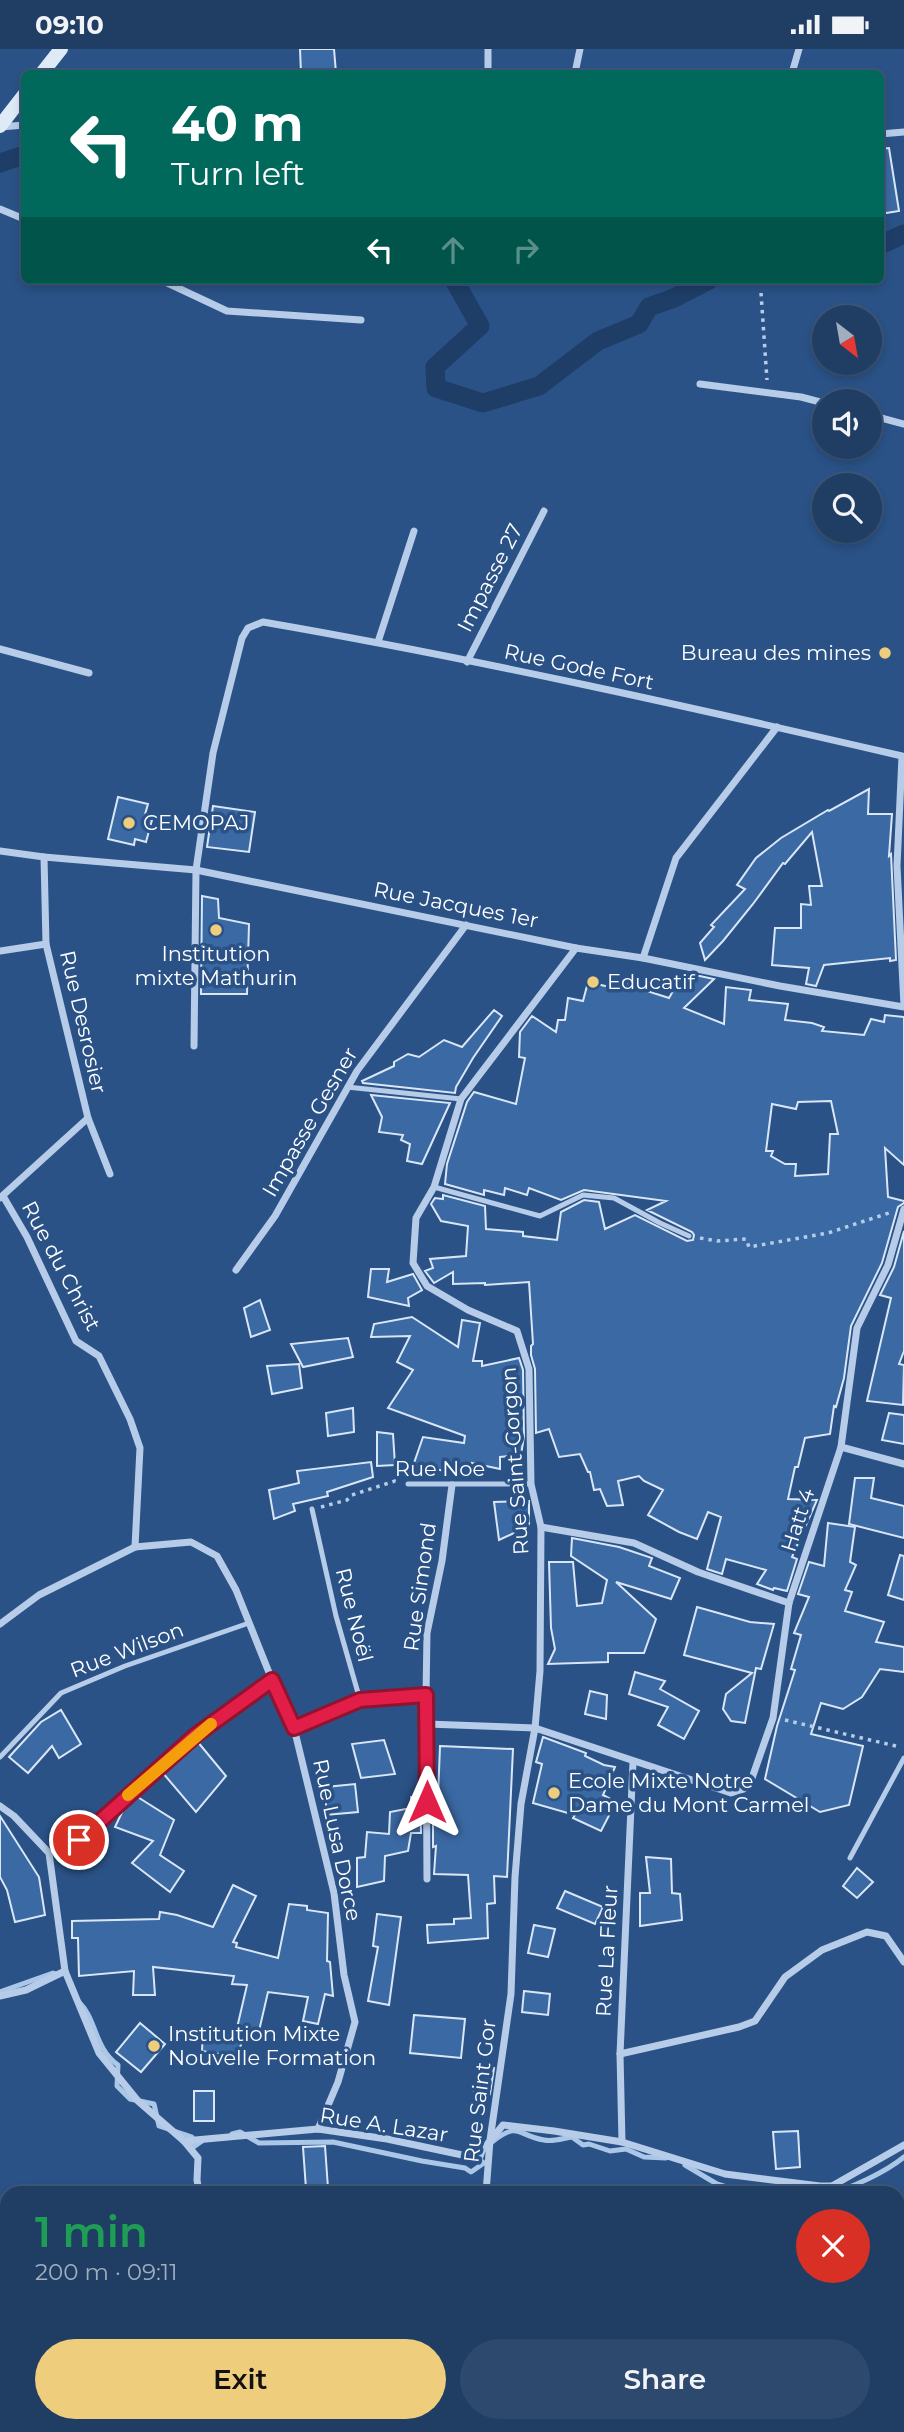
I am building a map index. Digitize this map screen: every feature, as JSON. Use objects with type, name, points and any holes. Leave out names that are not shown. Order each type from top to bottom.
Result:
[{"type":"main road","points":[[44,70],[61,49]]},
{"type":"main road","points":[[0,126],[21,99]]},
{"type":"street","points":[[488,49],[488,70]]},
{"type":"street","points":[[576,70],[580,49]]},
{"type":"street","points":[[793,70],[799,49]]},
{"type":"street","points":[[0,126],[21,125]]},
{"type":"street","points":[[884,134],[904,132]]},
{"type":"street","points":[[0,209],[21,218]]},
{"type":"street","points":[[170,284],[227,311],[361,320]]},
{"type":"street","points":[[700,384],[812,400]]},
{"type":"street","points":[[882,418],[904,424]]},
{"type":"street","name":"Impasse 27","points":[[467,662],[544,511]]},
{"type":"street","points":[[378,642],[414,531]]},
{"type":"street","name":"Rue Gode Fort","points":[[196,870],[213,753],[242,638],[248,628],[263,622],[378,642],[902,756],[897,866],[904,1007]]},
{"type":"street","points":[[0,649],[89,673]]},
{"type":"street","points":[[643,958],[676,858],[777,727]]},
{"type":"street","name":"Rue Jacques 1er","points":[[0,851],[196,870],[576,948],[904,1007]]},
{"type":"street","name":"Rue Desrosier","points":[[2,1197],[88,1118],[46,944],[44,857]]},
{"type":"street","points":[[194,1046],[196,870]]},
{"type":"street","name":"Impasse Gesner","points":[[236,1270],[275,1216],[357,1071],[466,925]]},
{"type":"street","points":[[0,951],[46,944]]},
{"type":"street","name":"Rue Saint-Gorgon","points":[[511,1994],[515,1877],[521,1804],[535,1728],[540,1671],[541,1527],[531,1484],[529,1369],[517,1331],[468,1310],[427,1286],[413,1263],[416,1218],[434,1187],[461,1099],[576,948]]},
{"type":"street","points":[[88,1118],[110,1174]]},
{"type":"street","name":"Rue du Christ","points":[[2,1197],[27,1237],[76,1341],[99,1356],[130,1419],[140,1448],[135,1547]]},
{"type":"street","name":"Hatt 4","points":[[633,1762],[731,1793],[744,1789],[752,1778],[773,1717],[789,1603],[841,1447],[857,1328],[888,1265],[904,1209]]},
{"type":"street","points":[[841,1447],[904,1464]]},
{"type":"street","name":"Rue Simond","points":[[427,1879],[427,1633],[442,1561],[452,1485]]},
{"type":"street","points":[[541,1527],[634,1543],[698,1572],[789,1603]]},
{"type":"street","name":"Rue Lusa Dorce","points":[[0,1623],[39,1595],[135,1547],[191,1542],[217,1556],[236,1590],[294,1728],[334,1893],[344,1975],[355,2022],[338,2082],[318,2129]]},
{"type":"street","points":[[360,1700],[426,1695]]},
{"type":"street","points":[[427,1724],[535,1728],[633,1762]]},
{"type":"street","name":"Rue La Fleur","points":[[622,2142],[620,2054],[633,1762]]},
{"type":"street","points":[[0,1806],[14,1816],[48,1853],[65,1971],[99,2053],[138,2101],[184,2141],[198,2158],[198,2186]]},
{"type":"street","points":[[620,2054],[755,2021],[785,1977],[822,1950],[867,1933],[886,1936],[904,1962]]},
{"type":"street","points":[[0,1996],[26,1990],[65,1971]]},
{"type":"street","name":"Rue Saint Gor","points":[[487,2186],[490,2140],[511,1994]]},
{"type":"street","name":"Rue A. Lazar","points":[[184,2141],[318,2129],[387,2139],[467,2156],[480,2153],[503,2125],[622,2142],[725,2174],[820,2186]]},
{"type":"street","points":[[835,2186],[904,2145]]},
{"type":"lane","points":[[347,1087],[461,1099]]},
{"type":"lane","points":[[434,1187],[540,1216],[583,1195],[614,1198],[689,1237]]},
{"type":"lane","name":"Rue Noe","points":[[408,1484],[531,1484]]},
{"type":"lane","name":"Rue Noël","points":[[312,1509],[336,1616],[360,1700]]},
{"type":"lane","name":"Rue Wilson","points":[[0,1757],[61,1693],[125,1666],[249,1623]]},
{"type":"lane","points":[[48,1853],[79,1840],[196,1735],[272,1680]]},
{"type":"lane","points":[[294,1728],[360,1700]]},
{"type":"lane","points":[[850,1858],[904,1758]]},
{"type":"path","points":[[760,284],[768,392]]},
{"type":"path","points":[[689,1237],[717,1241],[746,1240],[749,1247],[828,1233],[904,1209]]},
{"type":"path","name":"Rue Noe","points":[[312,1509],[347,1500],[352,1495],[394,1481],[408,1484]]},
{"type":"path","points":[[773,1717],[904,1748]]},
{"type":"building","points":[[300,49],[334,49],[336,70],[301,70]]},
{"type":"building","points":[[889,148],[899,211],[884,213],[884,149]]},
{"type":"building","points":[[869,789],[868,814],[892,814],[889,856],[891,854],[896,960],[890,961],[890,958],[824,965],[816,986],[806,984],[809,968],[772,965],[775,928],[801,928],[801,904],[811,905],[809,886],[822,886],[812,832],[785,864],[783,863],[753,904],[705,960],[700,943],[714,927],[711,925],[745,889],[737,885],[756,858],[781,838]]},
{"type":"building","points":[[118,797],[148,804],[144,818],[152,820],[146,842],[135,839],[134,845],[108,839]]},
{"type":"building","points":[[213,806],[255,812],[249,852],[207,847]]},
{"type":"building","points":[[202,896],[218,899],[219,918],[249,924],[247,994],[201,994]]},
{"type":"building","points":[[695,975],[714,979],[684,1008],[724,1024],[726,987],[751,990],[749,1000],[788,1004],[785,1020],[812,1023],[824,1027],[822,1031],[864,1035],[871,1019],[884,1022],[885,1015],[904,1017],[904,1165],[885,1148],[888,1197],[904,1203],[898,1207],[882,1263],[851,1326],[844,1378],[836,1407],[834,1406],[830,1434],[805,1438],[798,1467],[795,1467],[788,1499],[817,1500],[792,1557],[797,1559],[787,1591],[773,1590],[757,1584],[766,1570],[726,1559],[722,1574],[707,1569],[721,1517],[708,1512],[697,1539],[679,1532],[648,1515],[663,1490],[639,1476],[618,1481],[623,1505],[607,1506],[600,1489],[594,1490],[590,1472],[580,1454],[559,1457],[549,1429],[536,1433],[529,1282],[453,1284],[453,1272],[434,1283],[425,1271],[433,1268],[430,1259],[466,1256],[468,1226],[441,1221],[431,1204],[435,1198],[443,1199],[443,1195],[485,1206],[486,1229],[523,1232],[523,1236],[557,1240],[561,1212],[584,1200],[599,1202],[605,1229],[635,1215],[687,1241],[693,1240],[692,1232],[647,1210],[666,1201],[584,1190],[561,1200],[529,1188],[527,1195],[505,1188],[504,1195],[484,1190],[484,1195],[445,1184],[447,1164],[467,1102],[474,1092],[516,1104],[525,1058],[519,1057],[520,1032],[532,1016],[556,1032],[558,1020],[565,1020],[568,998],[583,1001],[588,982],[614,988],[616,981],[669,998],[677,984],[691,984]],"holes":[[[831,1101],[838,1134],[830,1134],[828,1174],[795,1176],[796,1164],[785,1164],[771,1156],[773,1151],[766,1151],[772,1104],[796,1109],[798,1102]]]},
{"type":"building","points":[[494,1010],[502,1016],[473,1058],[455,1093],[363,1083],[362,1081],[394,1066],[394,1062],[408,1054],[419,1057],[444,1040],[462,1047]]},
{"type":"building","points":[[371,1095],[450,1103],[422,1164],[407,1161],[410,1144],[401,1140],[403,1135],[379,1132],[382,1117]]},
{"type":"building","points":[[904,1231],[904,1351],[899,1364],[904,1365],[903,1405],[867,1401],[891,1298],[880,1295],[894,1267]]},
{"type":"building","points":[[371,1269],[389,1269],[387,1282],[413,1274],[422,1290],[408,1298],[409,1306],[368,1297]]},
{"type":"building","points":[[260,1300],[270,1330],[251,1337],[244,1308]]},
{"type":"building","points":[[412,1317],[458,1347],[462,1320],[480,1323],[473,1361],[482,1361],[482,1366],[519,1358],[523,1370],[524,1436],[521,1455],[500,1457],[500,1469],[472,1463],[472,1466],[453,1465],[453,1472],[413,1466],[423,1437],[464,1443],[465,1436],[388,1408],[413,1370],[397,1362],[410,1336],[371,1337],[374,1324]]},
{"type":"building","points":[[348,1338],[353,1357],[303,1367],[291,1344]]},
{"type":"building","points":[[299,1364],[302,1388],[272,1394],[267,1366]]},
{"type":"building","points":[[353,1408],[354,1432],[328,1436],[326,1413]]},
{"type":"building","points":[[889,1413],[904,1415],[904,1444],[882,1440]]},
{"type":"building","points":[[377,1432],[393,1434],[395,1465],[377,1466]]},
{"type":"building","points":[[371,1462],[373,1477],[327,1492],[328,1496],[293,1504],[295,1511],[274,1519],[269,1490],[299,1483],[297,1471]]},
{"type":"building","points":[[855,1478],[874,1478],[871,1498],[904,1506],[904,1538],[849,1524]]},
{"type":"building","points":[[529,1501],[529,1526],[499,1540],[494,1502]]},
{"type":"building","points":[[828,1523],[855,1527],[850,1562],[856,1565],[845,1590],[852,1592],[845,1611],[884,1622],[876,1642],[904,1647],[904,1672],[880,1669],[862,1697],[843,1709],[821,1703],[811,1734],[863,1746],[849,1805],[820,1812],[765,1779],[777,1726],[795,1670],[791,1669],[801,1635],[794,1633],[809,1597],[798,1594],[809,1562],[824,1566]]},
{"type":"building","points":[[572,1538],[619,1547],[652,1558],[649,1566],[680,1578],[671,1599],[616,1582],[656,1619],[644,1653],[608,1653],[608,1662],[548,1664],[555,1649],[551,1628],[549,1562],[573,1562],[577,1606],[602,1603],[607,1580],[571,1556]]},
{"type":"building","points":[[900,1555],[904,1556],[904,1600],[888,1595]]},
{"type":"building","points":[[697,1607],[750,1622],[774,1624],[761,1669],[756,1668],[745,1723],[731,1721],[723,1709],[726,1694],[752,1673],[684,1655]]},
{"type":"building","points":[[635,1672],[665,1681],[660,1689],[699,1711],[684,1739],[658,1725],[668,1707],[629,1694]]},
{"type":"building","points":[[590,1691],[607,1695],[606,1719],[585,1714]]},
{"type":"building","points":[[61,1710],[81,1744],[59,1758],[52,1746],[28,1773],[9,1757],[41,1722]]},
{"type":"building","points":[[543,1737],[586,1753],[585,1756],[604,1765],[615,1767],[603,1795],[616,1802],[601,1831],[573,1818],[575,1815],[533,1803],[542,1764],[536,1762]]},
{"type":"building","points":[[384,1740],[395,1774],[361,1778],[352,1744]]},
{"type":"building","points":[[197,1741],[226,1776],[196,1812],[162,1772]]},
{"type":"building","points":[[440,1746],[513,1749],[507,1877],[494,1876],[495,1903],[487,1904],[488,1938],[428,1943],[427,1925],[454,1924],[454,1919],[471,1918],[468,1875],[434,1874],[436,1846],[433,1847],[433,1798],[438,1798]]},
{"type":"building","points":[[355,1784],[358,1812],[326,1815],[326,1787]]},
{"type":"building","points":[[136,1796],[174,1820],[160,1855],[184,1871],[170,1892],[132,1863],[153,1841],[115,1827],[126,1804]]},
{"type":"building","points":[[411,1797],[420,1797],[421,1833],[411,1833],[408,1851],[385,1856],[384,1881],[357,1887],[357,1858],[365,1857],[367,1832],[389,1834],[390,1812],[411,1808]]},
{"type":"building","points":[[0,1816],[39,1877],[45,1915],[15,1922],[7,1890],[0,1877]]},
{"type":"building","points":[[646,1857],[671,1859],[672,1893],[680,1894],[682,1920],[640,1926],[640,1893],[650,1893]]},
{"type":"building","points":[[857,1868],[873,1882],[857,1898],[843,1886]]},
{"type":"building","points":[[233,1885],[256,1896],[233,1942],[237,1943],[236,1947],[278,1958],[289,1904],[328,1913],[327,1961],[330,1962],[333,1996],[325,1994],[318,2024],[303,2021],[308,1997],[268,1992],[259,2031],[237,2028],[247,1985],[232,1984],[234,1976],[153,1967],[155,1995],[133,1995],[134,1971],[79,1976],[78,1938],[72,1938],[72,1921],[159,1919],[160,1912],[213,1927]]},
{"type":"building","points":[[565,1891],[603,1907],[595,1924],[557,1908]]},
{"type":"building","points":[[377,1914],[401,1917],[389,2005],[368,2001],[378,1947],[373,1946]]},
{"type":"building","points":[[534,1925],[555,1929],[548,1957],[528,1953]]},
{"type":"building","points":[[524,1991],[550,1994],[548,2015],[522,2012]]},
{"type":"building","points":[[414,2015],[465,2019],[461,2058],[410,2053]]},
{"type":"building","points":[[140,2023],[165,2044],[141,2072],[116,2052]]},
{"type":"building","points":[[203,2032],[243,2038],[237,2057],[202,2051]]},
{"type":"building","points":[[479,2065],[494,2068],[490,2094],[474,2091]]},
{"type":"building","points":[[194,2091],[214,2091],[214,2121],[194,2121]]},
{"type":"building","points":[[798,2131],[800,2167],[776,2169],[773,2132]]},
{"type":"building","points":[[325,2146],[328,2186],[306,2186],[303,2147]]},
{"type":"waterway","points":[[0,163],[21,156]]},
{"type":"waterway","points":[[884,243],[904,234]]},
{"type":"waterway","points":[[456,284],[480,326],[435,367],[436,388],[483,403],[539,386],[598,341],[639,324],[649,307],[701,284]]},
{"type":"waterway","points":[[0,1992],[56,1974]]},
{"type":"waterway","points":[[79,2002],[85,2009],[104,2051],[118,2065],[117,2086],[130,2099],[154,2104],[159,2126],[192,2137],[192,2148],[202,2141]]},
{"type":"waterway","points":[[492,2142],[508,2132],[518,2131],[535,2138],[555,2140],[572,2137],[583,2145],[589,2144],[610,2151],[626,2149],[644,2157],[666,2158]]},
{"type":"waterway","points":[[232,2134],[240,2132],[259,2143],[333,2142],[465,2168],[471,2172],[484,2163],[480,2160],[483,2151]]},
{"type":"waterway","points":[[852,2186],[904,2157]]},
{"type":"waterway","points":[[685,2165],[723,2186]]},
{"type":"slow traffic","points":[[128,1795],[211,1724]]},
{"type":"place","name":"Bureau des mines","points":[[885,653]]},
{"type":"place","name":"CEMOPAJ","points":[[129,823]]},
{"type":"place","name":"Institution mixte Mathurin","points":[[216,930]]},
{"type":"place","name":"Educatif","points":[[593,982]]},
{"type":"place","name":"Ecole Mixte Notre Dame du Mont Carmel","points":[[554,1793]]},
{"type":"place","name":"Institution Mixte Nouvelle Formation","points":[[154,2046]]},
{"type":"route","points":[[79,1840],[196,1735],[272,1680],[294,1728],[340,1706],[360,1700],[426,1695],[427,1802]]}]
